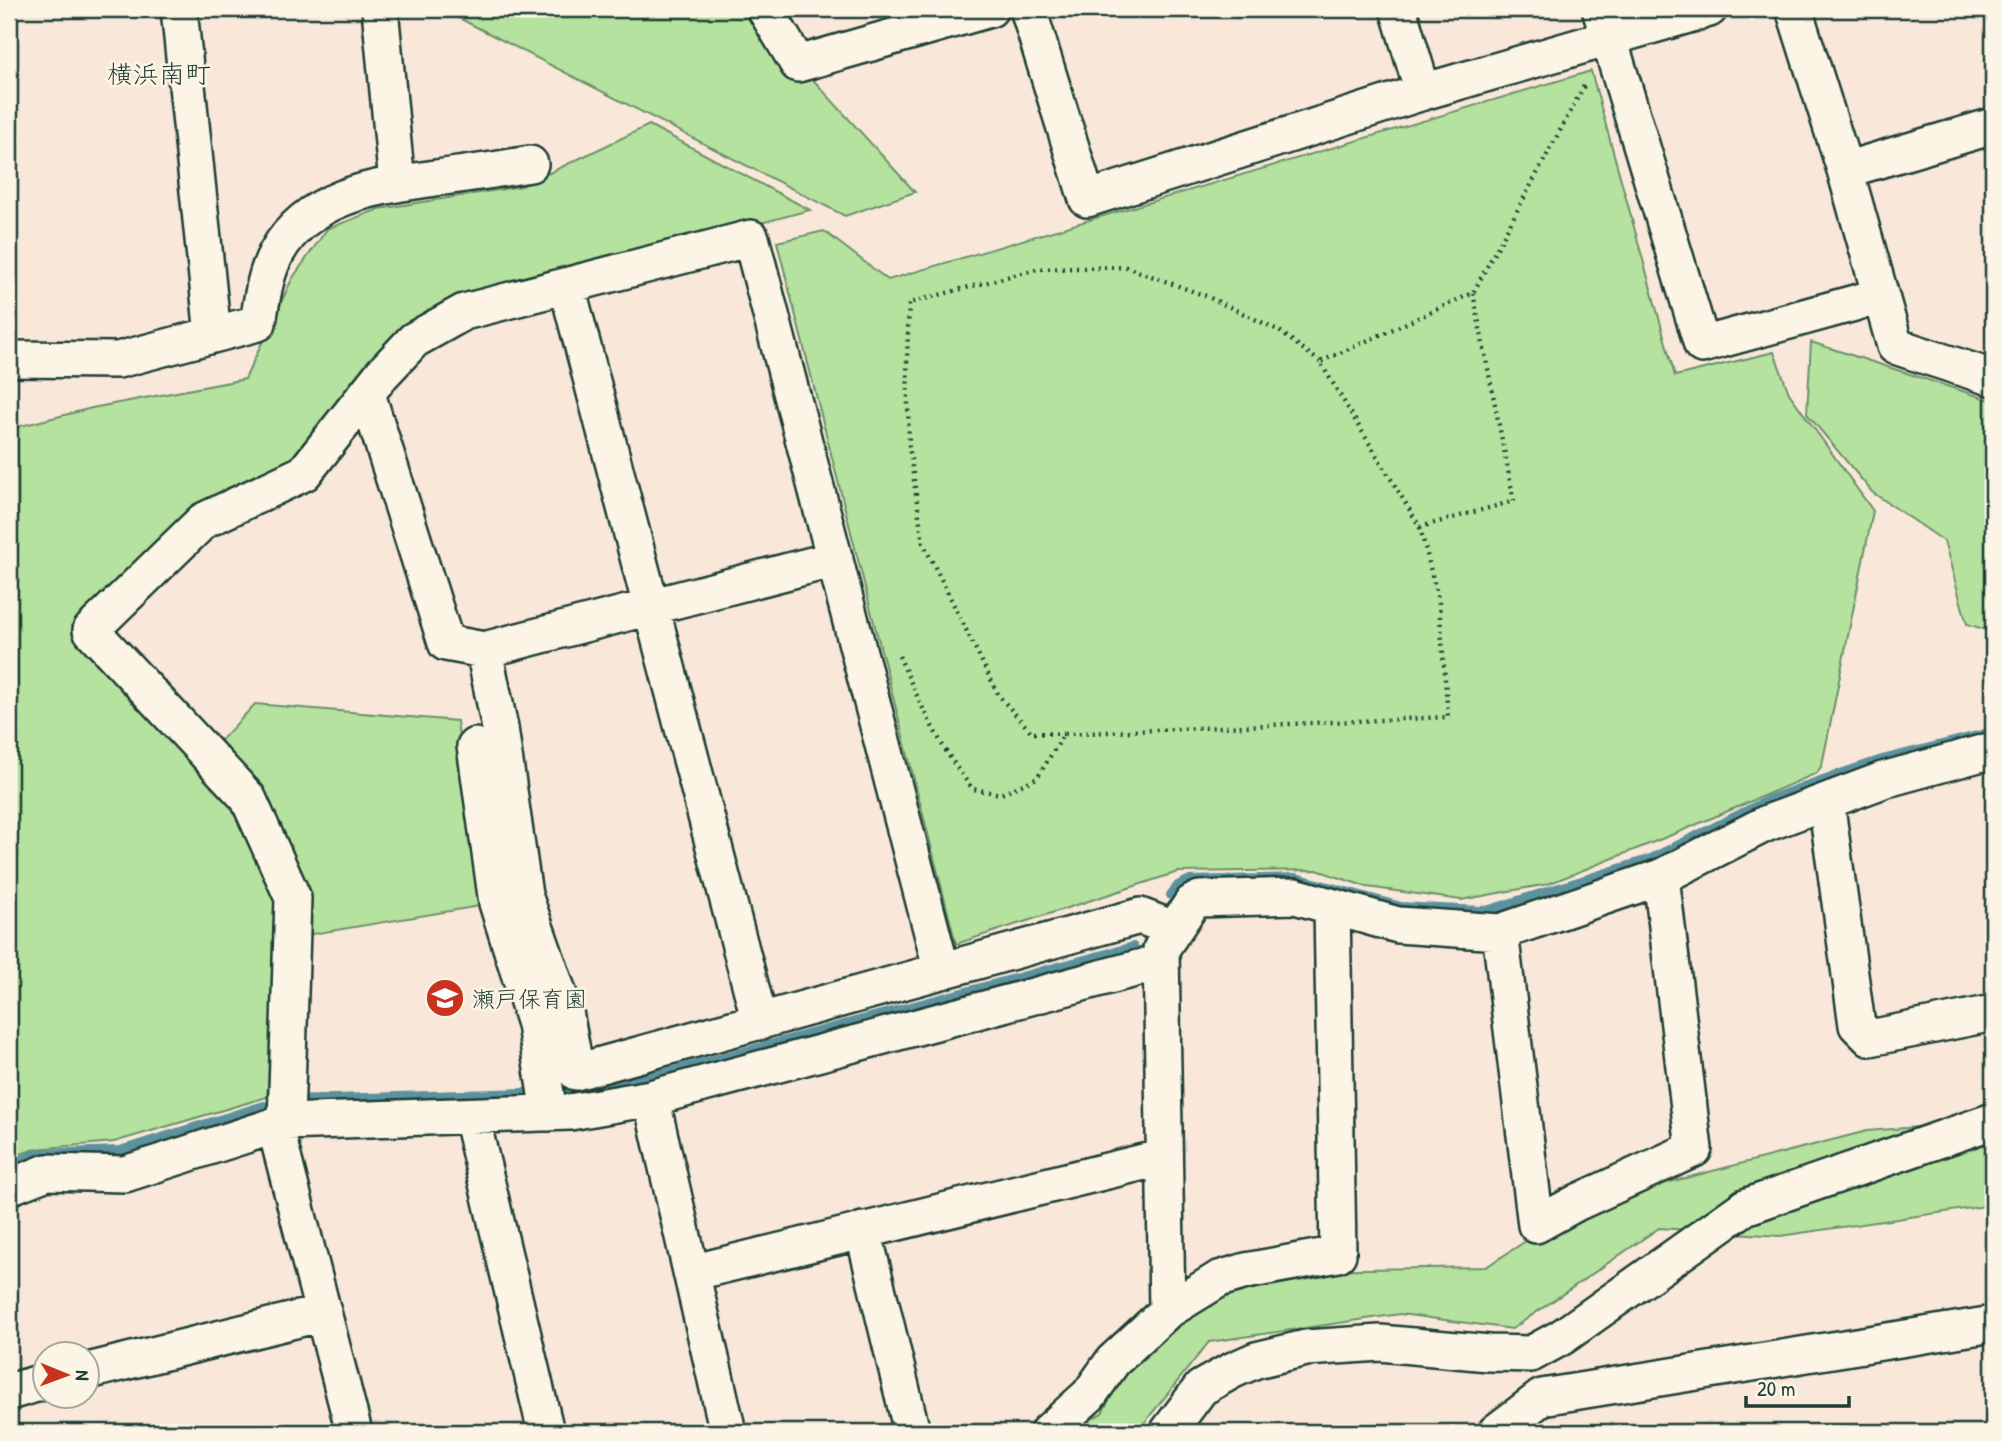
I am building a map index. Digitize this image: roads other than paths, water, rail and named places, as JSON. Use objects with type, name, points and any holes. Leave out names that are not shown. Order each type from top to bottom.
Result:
[{"type":"street","points":[[179,9],[213,335]]},
{"type":"street","points":[[380,9],[397,184]]},
{"type":"street","points":[[765,9],[798,64],[990,9]]},
{"type":"street","points":[[1028,9],[1087,199],[1423,92],[1605,23],[1709,9]]},
{"type":"street","points":[[1398,9],[1423,92]]},
{"type":"street","points":[[1794,9],[1845,170],[1895,346],[1993,378]]},
{"type":"street","points":[[1605,23],[1702,345],[1880,296]]},
{"type":"street","points":[[1845,170],[1993,126]]},
{"type":"street","points":[[9,359],[118,360],[258,323],[265,283],[277,252],[296,227],[318,209],[368,188],[530,164]]},
{"type":"street","points":[[354,1432],[323,1313],[281,1124],[293,898],[248,798],[92,630],[203,521],[304,473],[366,394],[414,340],[464,312],[751,238],[942,971]]},
{"type":"street","points":[[567,286],[760,1022]]},
{"type":"street","points":[[366,394],[446,643],[484,650],[835,559]]},
{"type":"street","points":[[484,650],[500,728],[524,895],[565,1012],[576,1072],[1140,916],[1174,929]]},
{"type":"street","points":[[475,746],[496,904],[535,1024],[549,1113]]},
{"type":"street","points":[[1167,1311],[1161,949],[1192,903],[1200,899],[1295,896],[1398,925],[1500,932],[1661,877],[1765,824],[1826,801],[1883,780],[1993,750]]},
{"type":"street","points":[[1826,801],[1857,1025],[1870,1038],[1993,1013]]},
{"type":"street","points":[[1500,932],[1536,1225],[1578,1202],[1694,1149],[1661,877]]},
{"type":"street","points":[[1048,1432],[1089,1395],[1114,1361],[1167,1311],[1219,1279],[1338,1254],[1332,907]]},
{"type":"street","points":[[9,1187],[47,1172],[125,1174],[281,1124],[570,1112],[650,1098],[1161,962]]},
{"type":"street","points":[[650,1098],[728,1432]]},
{"type":"street","points":[[471,1116],[546,1432]]},
{"type":"street","points":[[1168,1432],[1201,1388],[1256,1360],[1306,1348],[1380,1343],[1531,1354],[1562,1337],[1745,1207],[1993,1121]]},
{"type":"street","points":[[691,1273],[1164,1157]]},
{"type":"street","points":[[863,1230],[912,1432]]},
{"type":"street","points":[[102,1368],[323,1313]]},
{"type":"street","points":[[1496,1432],[1542,1397],[1993,1324]]},
{"type":"street","points":[[1531,1354],[1542,1397]]},
{"type":"street","points":[[9,1392],[32,1385]]},
{"type":"waterway","points":[[1171,895],[1178,886],[1188,881],[1296,878],[1401,907],[1490,910],[1651,859],[1769,800],[1823,780],[1882,760],[1993,732]]},
{"type":"waterway","points":[[560,1090],[651,1077],[1133,947]]},
{"type":"waterway","points":[[302,1100],[524,1093]]},
{"type":"waterway","points":[[9,1166],[36,1154],[120,1151],[264,1106]]},
{"type":"place","name":"瀬戸保育園","points":[[445,998]]},
{"type":"district","name":"横浜南町","points":[[159,73]]}]
